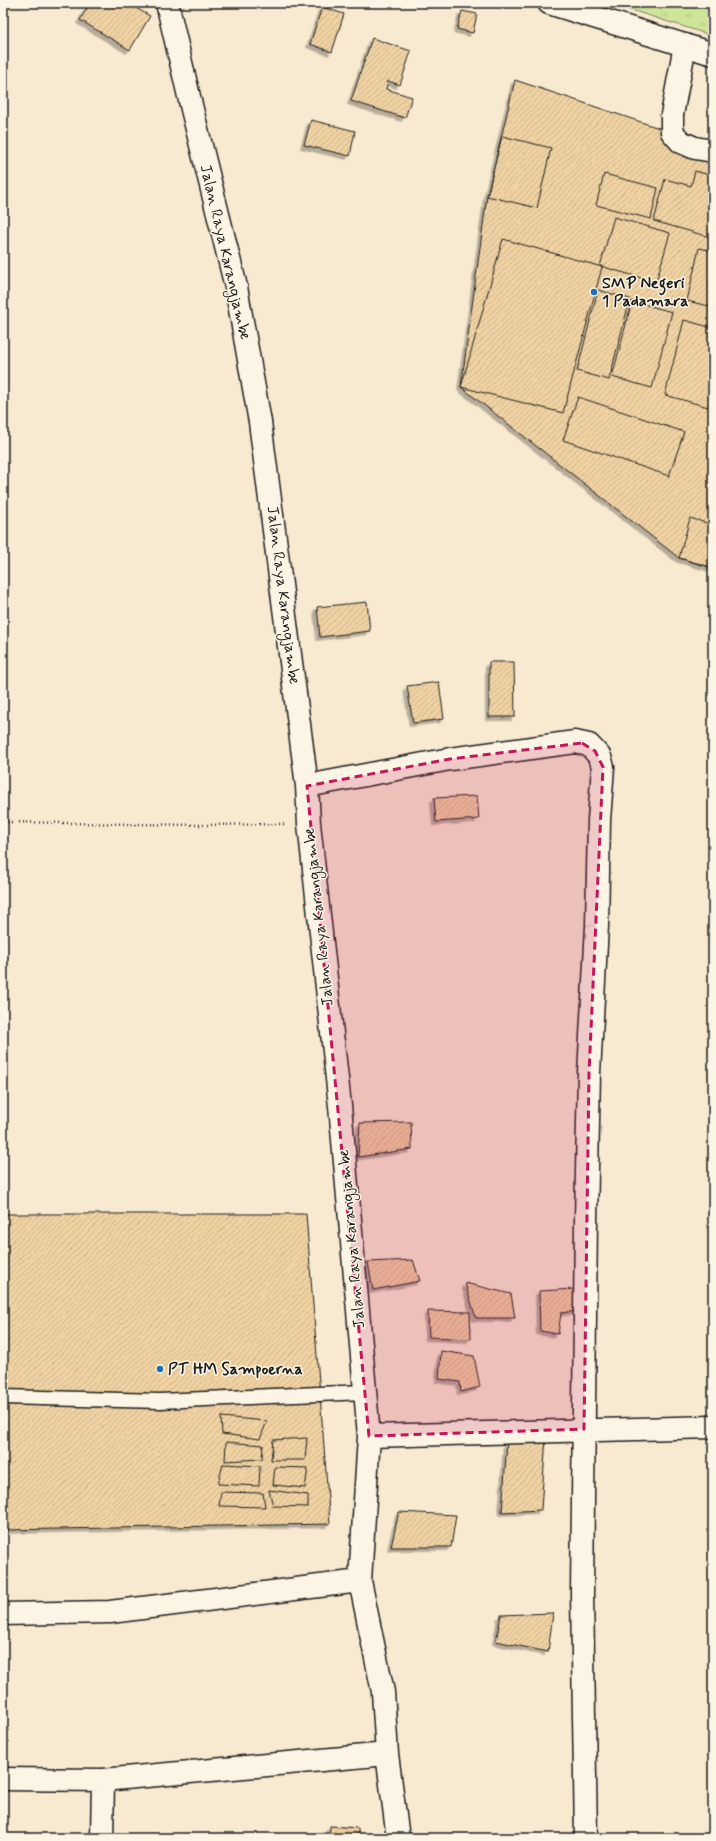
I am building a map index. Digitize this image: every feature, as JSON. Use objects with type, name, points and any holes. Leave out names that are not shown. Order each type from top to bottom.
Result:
[{"type":"street","name":"Jalan Raya Karangjambe","points":[[167,3],[236,287],[261,430],[307,786],[309,824],[340,1106],[370,1436],[360,1581],[383,1692],[387,1754],[398,1838]]},
{"type":"street","points":[[549,3],[713,54]]},
{"type":"street","points":[[685,45],[672,115],[672,132],[681,142],[695,148],[713,151]]},
{"type":"street","points":[[307,786],[450,759],[575,742],[589,745],[600,757],[603,767],[599,820],[597,926],[589,1073],[582,1593],[586,1838]]},
{"type":"street","points":[[370,1436],[584,1429],[713,1427]]},
{"type":"street","points":[[3,1614],[110,1612],[360,1581]]},
{"type":"street","points":[[3,1779],[103,1780],[387,1754]]},
{"type":"street","points":[[102,1838],[103,1780]]},
{"type":"lane","points":[[3,1397],[160,1401],[365,1392]]},
{"type":"path","points":[[3,822],[198,825],[309,824]]},
{"type":"highlighted area","points":[[582,743],[595,751],[603,767],[589,1073],[584,1429],[369,1436],[307,786],[450,759]]},
{"type":"green space","points":[[609,3],[713,3],[713,36]]},
{"type":"building","points":[[90,3],[127,3],[150,16],[130,50],[80,20]]},
{"type":"building","points":[[322,7],[344,14],[332,52],[310,44]]},
{"type":"building","points":[[462,11],[477,14],[473,33],[457,29]]},
{"type":"building","points":[[372,38],[411,51],[400,85],[388,81],[386,89],[412,97],[405,118],[351,101]]},
{"type":"building","name":"SMP Negeri 1 Padamara","points":[[515,80],[713,146],[713,568],[679,558],[461,387],[487,196]]},
{"type":"building","points":[[311,120],[355,131],[350,156],[304,145]]},
{"type":"building","points":[[502,136],[551,148],[537,208],[487,196]]},
{"type":"building","name":"SMP Negeri 1 Padamara","points":[[695,171],[713,176],[713,238],[654,221],[665,179],[691,186]]},
{"type":"building","points":[[604,174],[658,188],[651,219],[596,205]]},
{"type":"building","points":[[614,217],[670,233],[656,282],[600,266]]},
{"type":"building","points":[[503,239],[602,267],[563,413],[461,387]]},
{"type":"building","points":[[699,248],[713,251],[713,307],[687,301]]},
{"type":"building","points":[[598,290],[630,299],[609,380],[577,371]]},
{"type":"building","points":[[632,301],[672,312],[652,388],[612,377]]},
{"type":"building","points":[[684,320],[713,328],[713,389],[708,407],[665,395]]},
{"type":"building","points":[[578,397],[684,432],[669,476],[563,440]]},
{"type":"building","points":[[690,518],[713,525],[713,568],[679,558]]},
{"type":"building","points":[[367,602],[370,631],[320,637],[317,607]]},
{"type":"building","points":[[489,662],[514,662],[515,717],[489,717]]},
{"type":"building","points":[[439,682],[444,719],[413,723],[407,686]]},
{"type":"building","points":[[477,796],[479,819],[436,822],[434,798]]},
{"type":"building","points":[[411,1122],[412,1149],[358,1157],[360,1123]]},
{"type":"building","name":"PT HM Sampoerna","points":[[3,1214],[306,1214],[330,1524],[3,1530]]},
{"type":"building","points":[[413,1260],[420,1281],[373,1290],[368,1262]]},
{"type":"building","points":[[465,1283],[511,1294],[515,1318],[476,1318]]},
{"type":"building","points":[[575,1289],[576,1311],[561,1313],[558,1334],[540,1331],[539,1291]]},
{"type":"building","points":[[428,1311],[470,1312],[471,1339],[429,1337]]},
{"type":"building","points":[[441,1351],[474,1356],[480,1387],[461,1392],[460,1382],[439,1379]]},
{"type":"building","points":[[221,1417],[267,1421],[260,1439],[222,1434]]},
{"type":"building","points":[[546,1437],[541,1510],[502,1512],[507,1442]]},
{"type":"building","points":[[307,1438],[305,1460],[271,1460],[273,1440]]},
{"type":"building","points":[[226,1442],[263,1445],[262,1459],[225,1461]]},
{"type":"building","points":[[223,1464],[260,1466],[259,1486],[218,1484]]},
{"type":"building","points":[[275,1467],[308,1468],[305,1488],[273,1485]]},
{"type":"building","points":[[269,1490],[308,1495],[308,1507],[273,1506]]},
{"type":"building","points":[[221,1492],[263,1493],[265,1507],[219,1506]]},
{"type":"building","points":[[399,1512],[456,1515],[451,1547],[391,1547]]},
{"type":"building","points":[[553,1613],[548,1652],[496,1641],[501,1615]]},
{"type":"building","points":[[330,1826],[358,1828],[358,1836],[363,1838],[329,1838]]},
{"type":"place","name":"SMP Negeri 1 Padamara","points":[[594,292]]},
{"type":"place","name":"PT HM Sampoerna","points":[[160,1369]]}]
